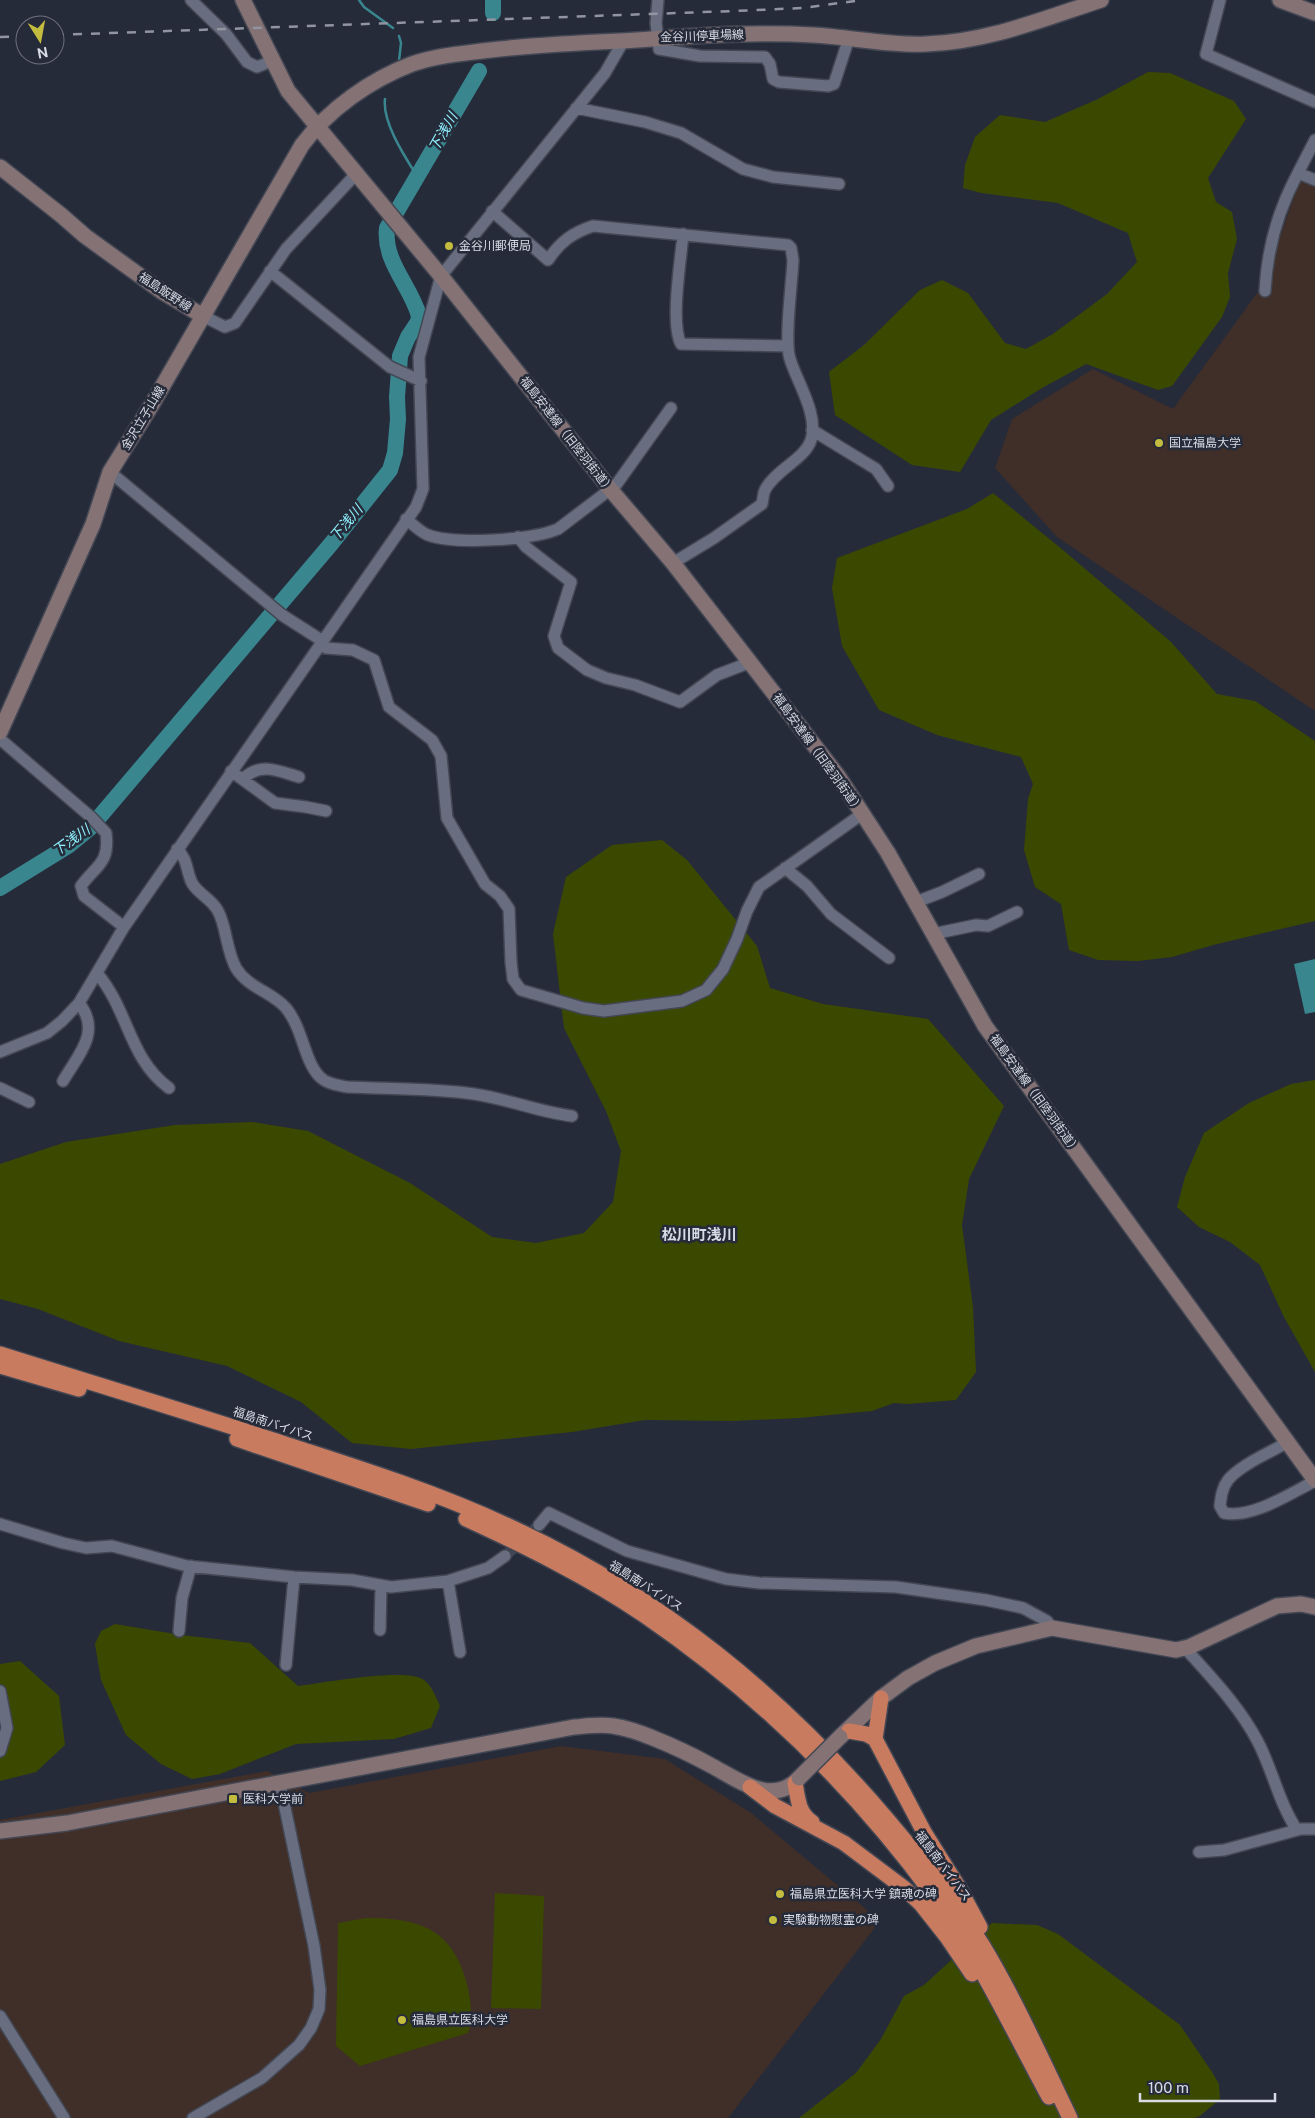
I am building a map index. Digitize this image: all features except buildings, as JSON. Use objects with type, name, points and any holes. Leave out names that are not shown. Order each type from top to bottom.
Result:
[{"type":"highway","points":[[0,1343],[136,1396]]},
{"type":"highway","name":"福島南バイパス","points":[[0,1354],[336,1460],[398,1482],[497,1521],[619,1584],[667,1615],[721,1656],[804,1729],[839,1764],[918,1856],[982,1945],[1025,2024],[1070,2118]]},
{"type":"highway","name":"福島南バイパス","points":[[0,1366],[242,1440],[446,1510],[520,1544],[582,1577],[643,1615],[701,1657],[812,1754],[847,1791],[900,1853],[934,1897],[969,1949],[1060,2118]]},
{"type":"highway","points":[[0,1372],[103,1396]]},
{"type":"highway","points":[[874,1739],[882,1698]]},
{"type":"highway","points":[[844,1734],[866,1734],[874,1739],[924,1832],[958,1888],[997,1959],[1042,2060]]},
{"type":"highway","points":[[797,1781],[799,1808],[805,1817],[886,1873],[921,1904],[1012,2027]]},
{"type":"highway","points":[[750,1788],[775,1806],[844,1843]]},
{"type":"main road","name":"福島安達線（旧陸羽街道）","points":[[243,0],[288,91],[441,276],[610,489],[673,563],[838,776],[888,853],[985,1026],[1315,1480]]},
{"type":"main road","name":"金谷川停車場線","points":[[317,126],[340,106],[383,78],[413,64],[438,56],[514,47],[658,38],[773,34],[916,44],[978,39],[1101,0]]},
{"type":"main road","points":[[1280,0],[1299,2],[1315,13]]},
{"type":"main road","name":"福島飯野線","points":[[0,167],[61,214],[85,236],[161,291],[204,316],[302,145],[317,126]]},
{"type":"main road","name":"金沢立子山線","points":[[0,732],[93,524],[110,472],[152,406],[204,316]]},
{"type":"main road","points":[[0,1831],[67,1823],[574,1727],[612,1725],[654,1738],[711,1765],[750,1788],[775,1791],[797,1781],[882,1698],[908,1678],[934,1663],[976,1646],[1052,1628],[1176,1650],[1185,1648],[1277,1606],[1301,1604],[1315,1607]]},
{"type":"main road","points":[[0,1840],[67,1823]]},
{"type":"street","points":[[191,0],[226,34],[247,62],[257,67],[272,61]]},
{"type":"street","points":[[658,0],[656,23],[659,49],[700,56],[765,57],[770,64],[773,78],[779,82],[828,86],[834,84],[838,77],[849,38]]},
{"type":"street","points":[[1220,0],[1206,54],[1315,102]]},
{"type":"street","points":[[0,1052],[47,1033],[62,1021],[79,1003],[124,927],[321,640],[416,507],[423,489],[419,357],[441,276],[605,73],[624,40]]},
{"type":"street","points":[[576,108],[644,122],[681,133],[742,169],[773,177],[839,184]]},
{"type":"street","points":[[1265,291],[1266,265],[1274,231],[1287,194],[1315,140]]},
{"type":"street","points":[[1298,173],[1315,180]]},
{"type":"street","points":[[204,316],[225,327],[235,323],[286,249],[356,174]]},
{"type":"street","points":[[492,211],[548,260],[557,246],[578,231],[593,226],[788,245],[791,248],[793,260],[789,358],[808,402],[812,430],[811,440],[800,455],[776,476],[764,490],[762,504],[714,538],[673,563]]},
{"type":"street","points":[[683,234],[677,318],[678,338],[681,344],[788,346]]},
{"type":"street","points":[[270,271],[390,367],[421,381]]},
{"type":"street","points":[[406,519],[427,534],[455,540],[518,537],[548,533],[558,529],[616,485],[648,438],[672,408]]},
{"type":"street","points":[[812,430],[876,469],[888,486]]},
{"type":"street","points":[[110,472],[282,615],[321,640],[326,648],[353,650],[374,660],[389,707],[432,740],[441,756],[447,818],[484,884],[500,896],[509,909],[513,979],[521,990],[583,1008],[604,1011],[682,1001],[706,990],[723,969],[759,887],[862,814]]},
{"type":"street","points":[[518,537],[526,547],[571,582],[554,636],[558,648],[587,670],[680,702],[717,675],[751,662]]},
{"type":"street","points":[[0,739],[102,827],[107,838],[105,855],[96,871],[81,886],[84,896],[124,927]]},
{"type":"street","points":[[244,778],[251,771],[262,768],[299,776]]},
{"type":"street","points":[[231,771],[244,778],[267,799],[275,803],[326,811]]},
{"type":"street","points":[[177,849],[184,856],[191,882],[218,911],[228,950],[237,968],[247,982],[285,1006],[294,1020],[311,1064],[320,1077],[329,1082],[347,1087],[475,1094],[514,1102],[553,1114],[572,1116]]},
{"type":"street","points":[[785,868],[807,886],[831,914],[889,958]]},
{"type":"street","points":[[916,902],[979,874]]},
{"type":"street","points":[[933,934],[976,926],[988,926],[1017,912]]},
{"type":"street","points":[[97,973],[113,994],[147,1067],[158,1080],[169,1088]]},
{"type":"street","points":[[62,1081],[86,1042],[89,1032],[89,1021],[79,1003]]},
{"type":"street","points":[[0,1088],[29,1102]]},
{"type":"street","points":[[1288,1442],[1240,1470],[1228,1480],[1222,1492],[1220,1506],[1224,1513],[1231,1515],[1255,1510],[1315,1480]]},
{"type":"street","points":[[539,1525],[549,1513],[627,1551],[726,1579],[759,1583],[896,1587],[986,1600],[1023,1608],[1047,1621],[1052,1628]]},
{"type":"street","points":[[0,1524],[63,1543],[86,1548],[112,1546],[191,1566],[294,1577],[352,1580],[391,1588],[448,1582],[488,1568],[505,1556]]},
{"type":"street","points":[[179,1631],[182,1598],[191,1566]]},
{"type":"street","points":[[286,1665],[294,1577]]},
{"type":"street","points":[[448,1582],[460,1652]]},
{"type":"street","points":[[380,1630],[381,1585]]},
{"type":"street","points":[[1185,1648],[1241,1714],[1259,1743],[1284,1809],[1297,1830]]},
{"type":"street","points":[[0,1751],[7,1728],[1,1697]]},
{"type":"street","points":[[193,2118],[262,2078],[300,2045],[311,2028],[319,2009],[320,1990],[314,1946],[280,1784]]},
{"type":"street","points":[[1199,1852],[1224,1850],[1297,1830],[1315,1829]]},
{"type":"street","points":[[0,2016],[64,2118]]},
{"type":"shaded area","name":"国立福島大学","points":[[1300,180],[1315,186],[1315,711],[1057,537],[995,468],[1012,419],[1093,369],[1173,409],[1263,285]]},
{"type":"shaded area","points":[[1315,959],[1315,1012],[1305,1014],[1294,964]]},
{"type":"shaded area","name":"福島県立医科大学","points":[[561,1746],[665,1759],[751,1813],[880,1921],[728,2118],[0,2118],[0,1820],[267,1771],[309,1793]]},
{"type":"green space","points":[[1148,72],[1170,73],[1234,101],[1246,119],[1208,178],[1216,202],[1232,212],[1237,239],[1228,273],[1230,297],[1222,317],[1172,386],[1158,390],[1086,364],[1042,388],[991,420],[960,472],[912,465],[835,415],[829,372],[864,345],[920,290],[942,280],[968,293],[1005,343],[1026,349],[1053,334],[1107,294],[1137,262],[1128,233],[1058,203],[981,193],[963,188],[965,165],[975,137],[1000,115],[1045,122],[1098,99]]},
{"type":"green space","points":[[993,493],[1171,642],[1217,694],[1255,701],[1315,741],[1315,921],[1213,945],[1172,957],[1138,961],[1098,960],[1069,950],[1061,904],[1035,887],[1024,850],[1028,799],[1033,784],[1021,757],[937,735],[879,710],[842,646],[832,588],[837,558],[967,509]]},
{"type":"green space","points":[[662,840],[687,860],[757,946],[770,988],[823,1004],[928,1019],[1004,1106],[969,1179],[962,1225],[973,1307],[976,1372],[956,1400],[907,1404],[894,1403],[872,1411],[799,1418],[732,1421],[645,1420],[572,1432],[411,1449],[352,1443],[301,1402],[227,1366],[119,1341],[38,1309],[0,1299],[0,1164],[66,1142],[175,1125],[252,1122],[308,1131],[410,1183],[492,1237],[536,1243],[584,1233],[613,1202],[621,1151],[606,1111],[564,1028],[553,934],[566,877],[612,845]]},
{"type":"green space","points":[[1315,1080],[1315,1372],[1284,1317],[1260,1265],[1230,1242],[1199,1227],[1177,1207],[1185,1177],[1204,1133],[1249,1103],[1291,1084]]},
{"type":"green space","points":[[115,1624],[181,1635],[250,1643],[298,1686],[383,1675],[415,1676],[424,1680],[429,1685],[440,1706],[431,1728],[394,1739],[296,1744],[220,1774],[192,1779],[161,1764],[126,1735],[101,1680],[95,1644],[101,1631]]},
{"type":"green space","points":[[20,1661],[59,1696],[65,1745],[36,1772],[0,1781],[0,1664]]},
{"type":"green space","points":[[495,1893],[544,1896],[541,2009],[491,2008]]},
{"type":"green space","points":[[366,1918],[403,1921],[419,1925],[432,1931],[444,1940],[454,1952],[462,1968],[468,1988],[471,2022],[468,2033],[360,2066],[336,2046],[338,1923]]},
{"type":"green space","points":[[992,1923],[1037,1925],[1058,1934],[1180,2025],[1219,2084],[1220,2099],[1200,2116],[1194,2118],[799,2118],[856,2073],[881,2039],[904,1996],[924,1985]]},
{"type":"waterway","points":[[359,0],[364,7],[393,28]]},
{"type":"waterway","name":"下浅川","points":[[493,0],[493,13]]},
{"type":"waterway","points":[[399,36],[401,43],[399,61]]},
{"type":"waterway","name":"下浅川","points":[[0,888],[68,846],[90,828],[331,544],[390,470],[395,453],[398,419],[397,397],[400,356],[408,337],[418,322],[419,316],[410,294],[393,263],[389,252],[387,228],[479,71]]},
{"type":"waterway","points":[[385,99],[387,118],[391,128],[417,176]]},
{"type":"tunnel","points":[[505,1556],[539,1525]]},
{"type":"railway","points":[[65,35],[734,11],[803,8],[862,0]]},
{"type":"railway","points":[[0,37],[15,36]]},
{"type":"place","name":"金谷川郵便局","points":[[449,246]]},
{"type":"place","name":"国立福島大学","points":[[1159,443]]},
{"type":"place","name":"医科大学前","points":[[233,1799]]},
{"type":"place","name":"福島県立医科大学 鎮魂の碑","points":[[780,1894]]},
{"type":"place","name":"実験動物慰霊の碑","points":[[773,1920]]},
{"type":"place","name":"福島県立医科大学","points":[[402,2020]]},
{"type":"district","name":"松川町浅川","points":[[699,1234]]}]
